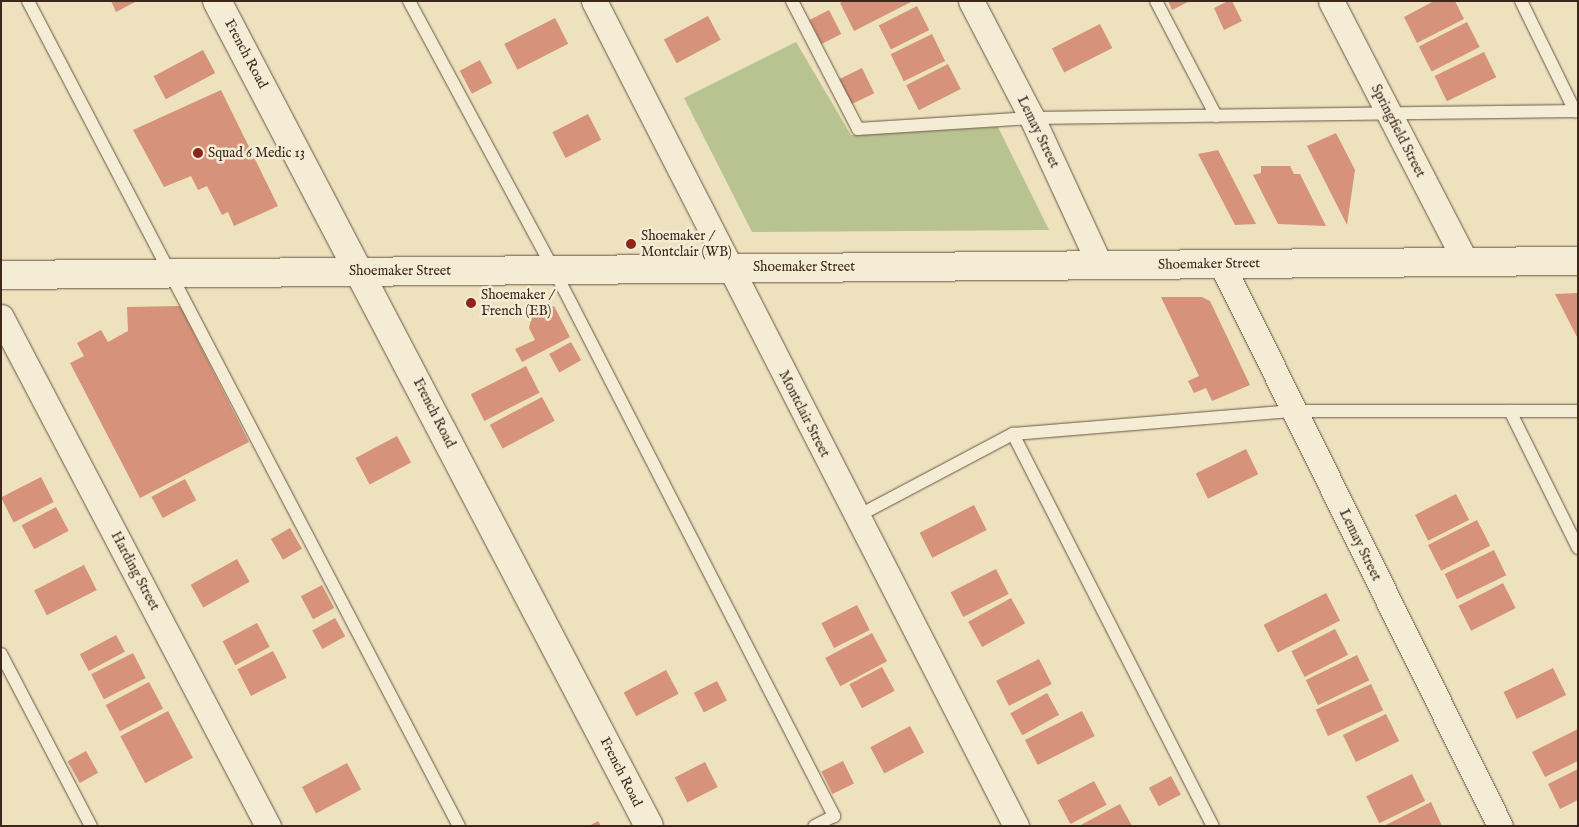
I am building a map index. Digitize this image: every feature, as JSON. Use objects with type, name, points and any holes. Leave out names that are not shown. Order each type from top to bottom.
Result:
[{"type":"street","name":"French Road","points":[[218,1],[649,826]]},
{"type":"street","name":"Montclair Street","points":[[594,1],[856,517],[1016,826]]},
{"type":"street","name":"Lemay Street","points":[[971,1],[1032,118],[1100,265]]},
{"type":"street","name":"Springfield Street","points":[[1331,1],[1465,261]]},
{"type":"street","name":"Shoemaker Street","points":[[1,275],[1578,261]]},
{"type":"street","name":"Lemay Street","points":[[1221,263],[1500,826]]},
{"type":"street","name":"Harding Street","points":[[1,317],[268,826]]},
{"type":"lane","points":[[28,1],[459,826]]},
{"type":"lane","points":[[409,1],[554,270],[834,816],[814,826]]},
{"type":"lane","points":[[792,1],[858,129],[1032,118],[1576,111],[1522,1]]},
{"type":"lane","points":[[1156,1],[1216,116]]},
{"type":"lane","points":[[856,517],[1013,434],[1294,411],[1578,411]]},
{"type":"lane","points":[[1510,411],[1578,548]]},
{"type":"lane","points":[[1013,434],[1213,826]]},
{"type":"lane","points":[[1,654],[91,826]]},
{"type":"green space","points":[[796,42],[851,135],[998,127],[1049,230],[752,232],[684,98]]},
{"type":"building","points":[[111,1],[137,1],[116,12]]},
{"type":"building","points":[[844,1],[913,1],[854,31],[840,3]]},
{"type":"building","points":[[1168,1],[1190,1],[1172,10]]},
{"type":"building","points":[[1232,1],[1242,21],[1224,30],[1214,8]]},
{"type":"building","points":[[1434,1],[1455,1],[1464,19],[1417,43],[1404,17]]},
{"type":"building","points":[[917,6],[929,30],[891,50],[879,26]]},
{"type":"building","points":[[829,10],[841,34],[822,44],[809,20]]},
{"type":"building","points":[[708,16],[721,40],[677,63],[664,39]]},
{"type":"building","points":[[555,18],[568,44],[517,70],[504,44]]},
{"type":"building","points":[[1467,22],[1480,47],[1432,71],[1419,47]]},
{"type":"building","points":[[1100,24],[1112,48],[1064,73],[1052,49]]},
{"type":"building","points":[[932,34],[945,61],[904,81],[891,54]]},
{"type":"building","points":[[203,50],[215,73],[166,99],[154,76]]},
{"type":"building","points":[[1484,52],[1496,77],[1447,101],[1435,76]]},
{"type":"building","points":[[480,60],[492,83],[472,94],[460,71]]},
{"type":"building","points":[[948,64],[961,89],[919,110],[906,85]]},
{"type":"building","points":[[862,68],[874,93],[851,105],[839,79]]},
{"type":"building","name":"Squad 6 Medic 13","points":[[221,90],[278,206],[234,226],[228,212],[222,215],[207,186],[198,190],[191,176],[164,187],[133,130]]},
{"type":"building","points":[[588,114],[601,140],[566,158],[552,132]]},
{"type":"building","points":[[1336,133],[1355,170],[1347,225],[1307,146]]},
{"type":"building","points":[[1218,150],[1256,224],[1235,225],[1198,154]]},
{"type":"building","points":[[1261,166],[1290,166],[1294,174],[1300,174],[1326,226],[1278,224],[1253,175],[1261,173]]},
{"type":"building","points":[[1578,293],[1578,339],[1555,294]]},
{"type":"building","points":[[1161,297],[1202,297],[1210,301],[1250,385],[1212,401],[1206,388],[1194,393],[1188,381],[1199,376]]},
{"type":"building","points":[[180,306],[249,442],[140,498],[70,363],[84,356],[77,343],[101,330],[108,342],[128,331],[127,307]]},
{"type":"building","points":[[554,306],[570,337],[522,362],[515,349],[535,340],[529,328],[532,316]]},
{"type":"building","points":[[571,342],[581,360],[559,372],[549,354]]},
{"type":"building","points":[[526,366],[540,393],[484,421],[471,394]]},
{"type":"building","points":[[542,397],[555,421],[503,449],[490,425]]},
{"type":"building","points":[[397,436],[411,462],[370,485],[356,458]]},
{"type":"building","points":[[1246,449],[1258,474],[1208,499],[1196,474]]},
{"type":"building","points":[[41,477],[54,502],[14,522],[1,497]]},
{"type":"building","points":[[185,479],[196,500],[163,518],[151,497]]},
{"type":"building","points":[[1456,494],[1469,520],[1428,541],[1415,515]]},
{"type":"building","points":[[974,505],[987,530],[932,558],[920,533]]},
{"type":"building","points":[[56,507],[69,531],[34,549],[22,525]]},
{"type":"building","points":[[1477,520],[1490,546],[1441,571],[1428,545]]},
{"type":"building","points":[[290,528],[302,549],[283,560],[271,539]]},
{"type":"building","points":[[1494,550],[1506,575],[1457,599],[1445,574]]},
{"type":"building","points":[[237,559],[250,582],[203,607],[191,585]]},
{"type":"building","points":[[84,565],[97,590],[47,615],[34,590]]},
{"type":"building","points":[[996,569],[1009,594],[963,617],[951,592]]},
{"type":"building","points":[[1503,583],[1516,608],[1471,631],[1458,606]]},
{"type":"building","points":[[322,585],[334,608],[313,619],[301,596]]},
{"type":"building","points":[[1326,593],[1340,621],[1278,652],[1264,625]]},
{"type":"building","points":[[1011,598],[1025,623],[982,647],[968,622]]},
{"type":"building","points":[[857,605],[870,630],[834,648],[821,623]]},
{"type":"building","points":[[335,618],[345,636],[322,649],[312,631]]},
{"type":"building","points":[[257,623],[270,647],[235,665],[223,641]]},
{"type":"building","points":[[1335,629],[1348,655],[1305,677],[1291,651]]},
{"type":"building","points":[[872,633],[887,661],[840,686],[825,658]]},
{"type":"building","points":[[116,635],[125,652],[89,671],[80,654]]},
{"type":"building","points":[[273,651],[287,678],[251,696],[237,669]]},
{"type":"building","points":[[133,653],[146,678],[104,699],[91,674]]},
{"type":"building","points":[[1357,655],[1369,680],[1318,705],[1306,680]]},
{"type":"building","points":[[1039,659],[1052,684],[1009,706],[996,681]]},
{"type":"building","points":[[882,667],[895,691],[862,708],[849,684]]},
{"type":"building","points":[[1553,668],[1566,695],[1517,719],[1504,692]]},
{"type":"building","points":[[666,670],[679,694],[636,716],[624,693]]},
{"type":"building","points":[[717,681],[727,701],[704,712],[694,693]]},
{"type":"building","points":[[149,682],[163,708],[120,731],[106,705]]},
{"type":"building","points":[[1371,684],[1383,710],[1328,736],[1316,710]]},
{"type":"building","points":[[1047,693],[1059,715],[1022,735],[1010,713]]},
{"type":"building","points":[[168,711],[193,758],[145,783],[120,736]]},
{"type":"building","points":[[1082,711],[1095,736],[1038,765],[1025,740]]},
{"type":"building","points":[[1386,714],[1399,741],[1356,762],[1343,735]]},
{"type":"building","points":[[910,726],[924,752],[884,774],[870,747]]},
{"type":"building","points":[[1578,729],[1578,761],[1545,777],[1532,752]]},
{"type":"building","points":[[86,751],[98,773],[80,783],[68,761]]},
{"type":"building","points":[[843,761],[854,783],[832,794],[821,772]]},
{"type":"building","points":[[705,762],[718,787],[687,802],[675,777]]},
{"type":"building","points":[[347,763],[361,789],[316,813],[302,787]]},
{"type":"building","points":[[1578,769],[1578,800],[1560,809],[1548,784]]},
{"type":"building","points":[[1412,774],[1425,801],[1379,823],[1366,796]]},
{"type":"building","points":[[1171,776],[1181,795],[1159,806],[1149,788]]},
{"type":"building","points":[[1094,781],[1107,805],[1070,824],[1058,800]]},
{"type":"building","points":[[1431,802],[1442,826],[1384,826]]},
{"type":"building","points":[[1120,804],[1132,826],[1079,826]]},
{"type":"building","points":[[598,821],[601,826],[589,826]]},
{"type":"place","name":"Squad 6 Medic 13","points":[[198,153]]},
{"type":"place","name":"Shoemaker / Montclair (WB)","points":[[631,244]]},
{"type":"place","name":"Shoemaker / French (EB)","points":[[471,303]]}]
